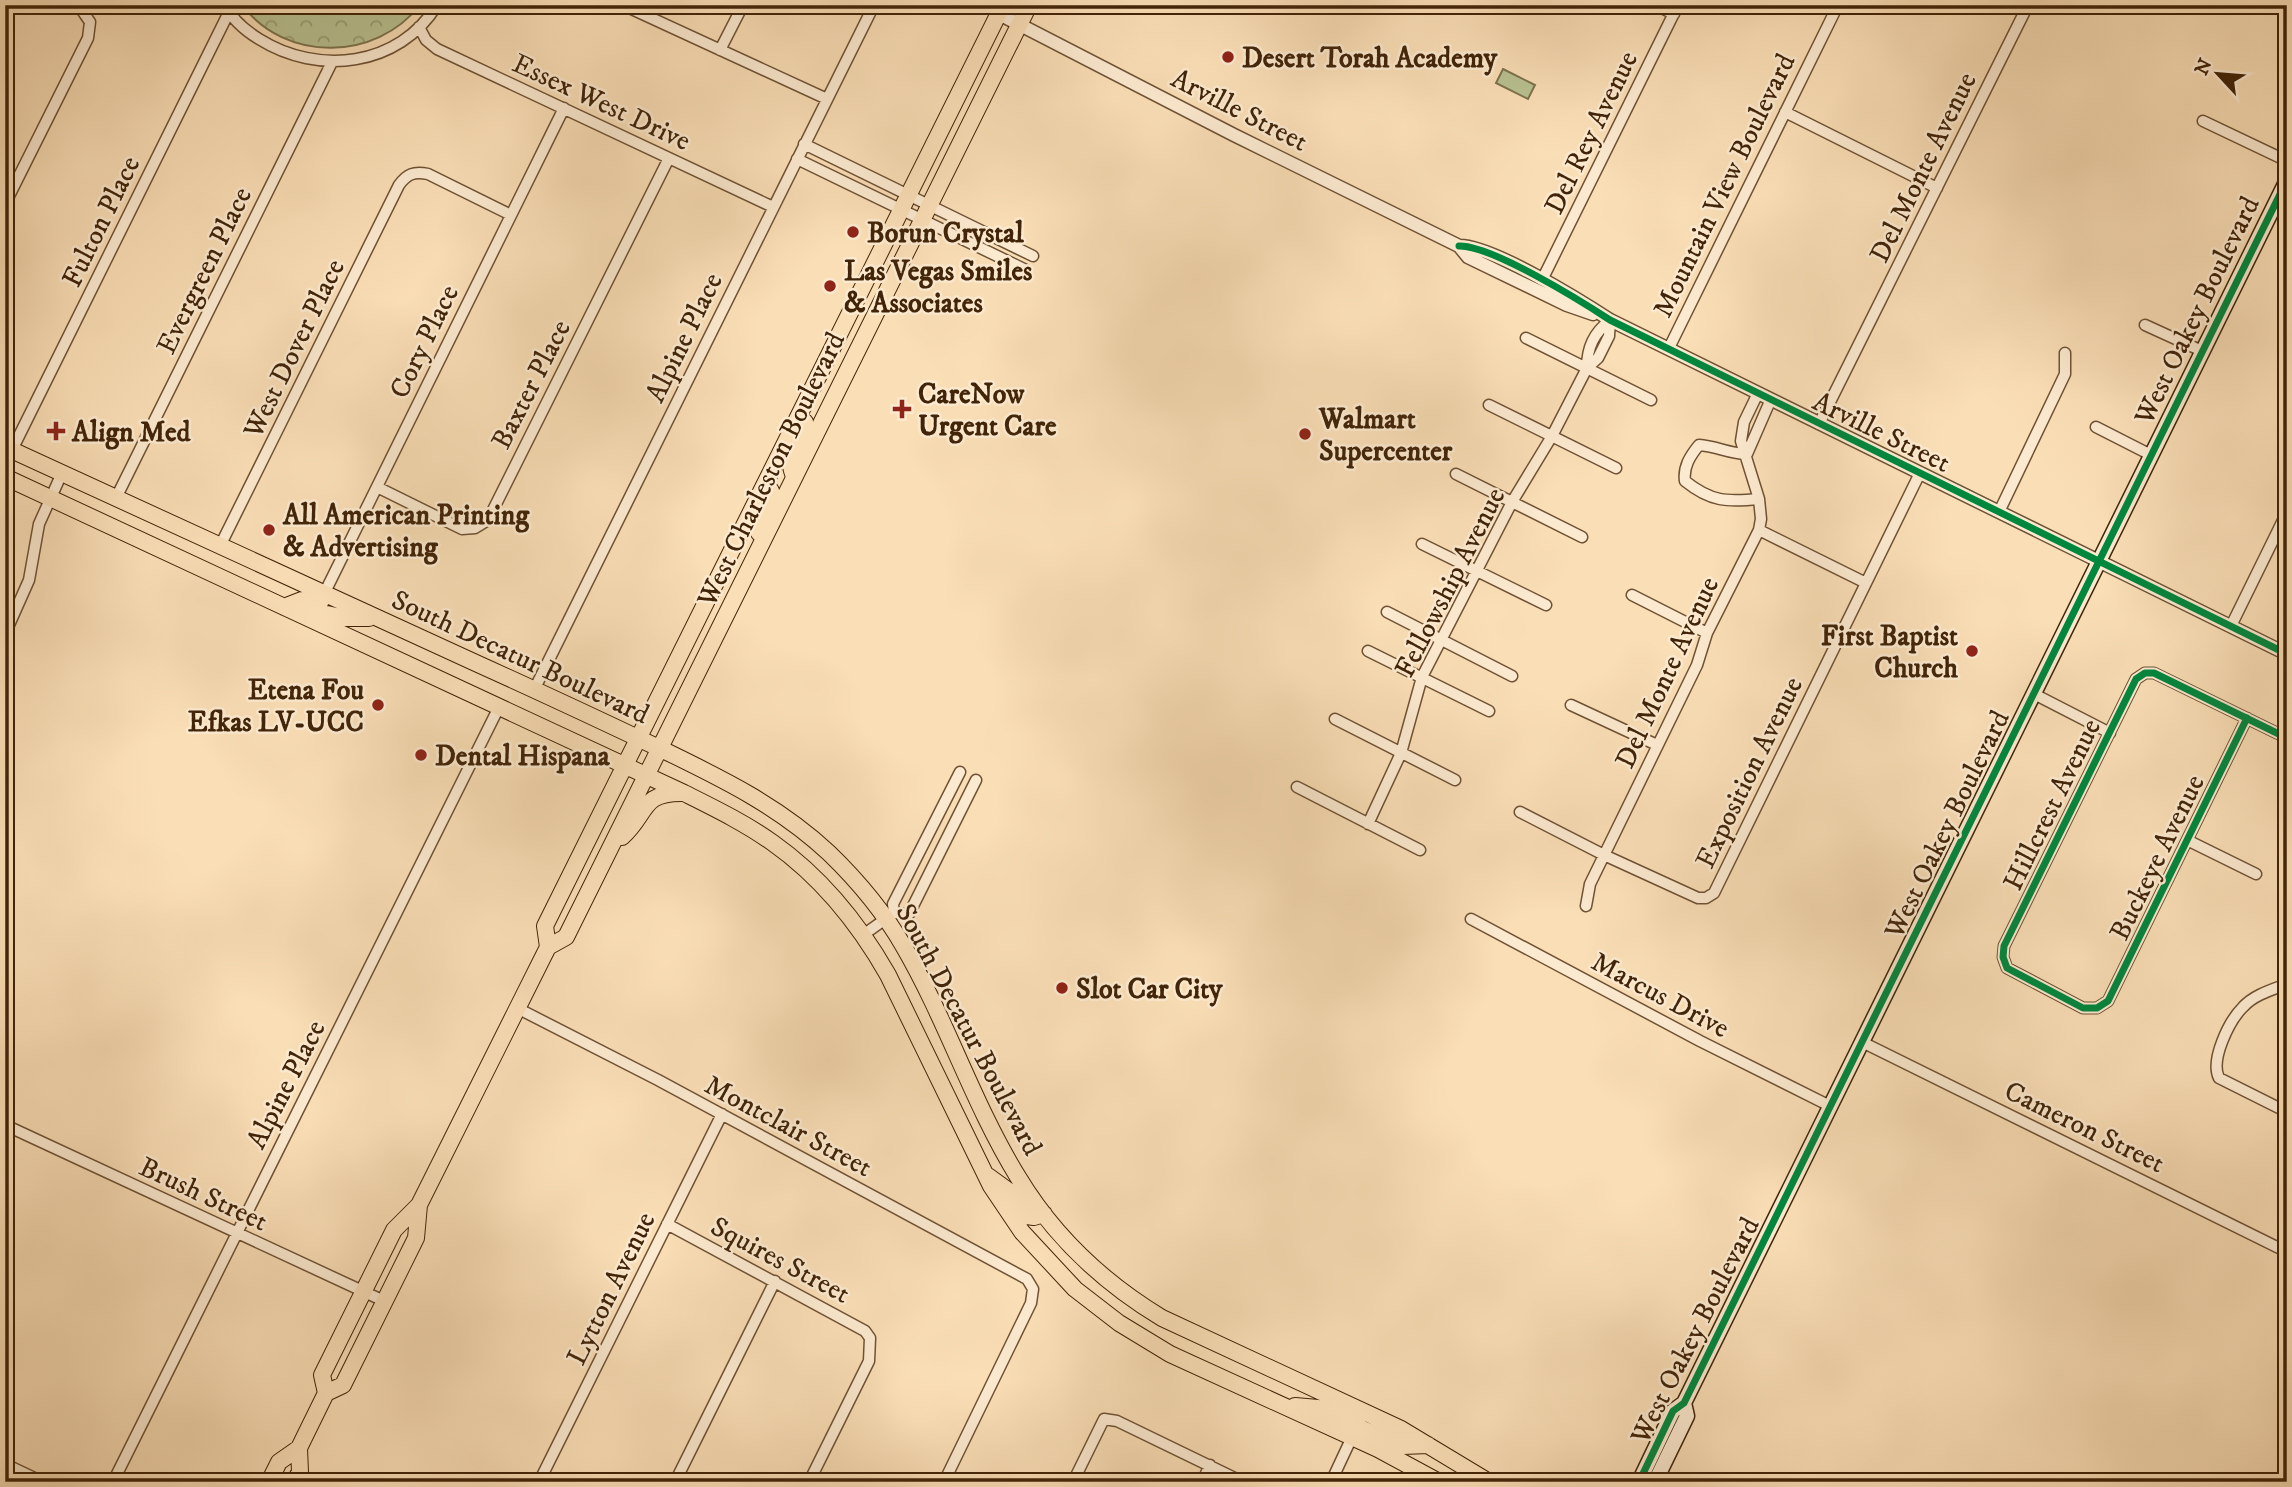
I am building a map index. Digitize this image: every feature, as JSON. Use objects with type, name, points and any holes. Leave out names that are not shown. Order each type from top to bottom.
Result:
[{"type":"main road","name":"West Charleston Boulevard","points":[[548,947],[545,926],[820,373],[1029,5]]},
{"type":"main road","name":"West Charleston Boulevard","points":[[326,1393],[322,1375],[394,1230],[419,1205],[548,947],[566,937],[795,475],[1001,10]]},
{"type":"main road","name":"West Oakey Boulevard","points":[[1639,1482],[1674,1411],[1684,1403],[2287,180]]},
{"type":"main road","points":[[795,475],[791,471],[791,461],[820,373]]},
{"type":"main road","name":"South Decatur Boulevard","points":[[8,448],[639,738],[757,797],[783,815],[841,866],[890,915],[1003,1151],[1029,1195],[1097,1272],[1144,1307],[1203,1339],[1364,1412],[1430,1445],[1489,1482]]},
{"type":"main road","name":"South Decatur Boulevard","points":[[5,477],[684,793],[732,818],[779,848],[831,895],[863,935],[888,975],[983,1172],[1012,1219],[1037,1250],[1075,1289],[1136,1335],[1170,1354],[1353,1437],[1439,1482]]},
{"type":"main road","points":[[754,559],[763,515],[770,501],[771,491],[766,483]]},
{"type":"main road","points":[[284,607],[302,600],[318,607],[324,594]]},
{"type":"main road","points":[[316,621],[327,614],[344,618],[376,618]]},
{"type":"main road","points":[[612,846],[633,827],[652,798],[661,794],[684,793]]},
{"type":"main road","points":[[983,1172],[1010,1192],[1027,1216],[1044,1214]]},
{"type":"main road","name":"West Charleston Boulevard","points":[[295,1482],[300,1472],[299,1448],[326,1393],[343,1385],[416,1238],[419,1205]]},
{"type":"main road","name":"West Oakey Boulevard","points":[[1655,1482],[1687,1416],[1684,1403]]},
{"type":"main road","points":[[1282,1405],[1318,1408],[1350,1421],[1356,1420],[1364,1412]]},
{"type":"main road","points":[[1353,1437],[1362,1429],[1403,1446],[1430,1445]]},
{"type":"main road","name":"West Charleston Boulevard","points":[[269,1482],[279,1462],[299,1448]]},
{"type":"street","points":[[5,204],[88,38],[90,22],[81,9],[74,5]]},
{"type":"street","points":[[227,9],[251,34],[276,49],[303,59],[332,62],[360,59],[386,50],[419,27],[437,5]]},
{"type":"street","points":[[624,5],[827,99]]},
{"type":"street","points":[[720,50],[743,5]]},
{"type":"street","name":"Alpine Place","points":[[534,690],[874,5]]},
{"type":"street","points":[[1655,5],[1676,10]]},
{"type":"street","name":"Mountain View Boulevard","points":[[1669,348],[1838,5]]},
{"type":"street","name":"Del Monte Avenue","points":[[1819,424],[2028,5]]},
{"type":"street","name":"Fulton Place","points":[[8,448],[227,9]]},
{"type":"street","name":"Arville Street","points":[[1001,10],[1019,25],[1459,246],[1468,257],[1567,305],[1610,320],[1669,348],[2287,654]]},
{"type":"street","name":"Del Rey Avenue","points":[[1542,280],[1676,10]]},
{"type":"street","name":"Essex West Drive","points":[[419,27],[426,40],[437,49],[773,207]]},
{"type":"street","name":"Evergreen Place","points":[[116,498],[332,62]]},
{"type":"street","name":"Cory Place","points":[[324,594],[564,108]]},
{"type":"street","points":[[1785,112],[1937,188]]},
{"type":"street","points":[[2203,121],[2287,161]]},
{"type":"street","points":[[804,144],[1026,270]]},
{"type":"street","name":"Baxter Place","points":[[377,487],[462,528],[475,528],[488,520],[669,158]]},
{"type":"street","points":[[797,159],[1033,256]]},
{"type":"street","name":"West Dover Place","points":[[220,546],[399,185],[411,173],[428,174],[511,215]]},
{"type":"street","name":"Arville Street","points":[[1459,246],[1472,246],[1491,255],[1572,295],[1610,320]]},
{"type":"street","points":[[1491,255],[1495,270]]},
{"type":"street","points":[[1542,280],[1546,295]]},
{"type":"street","name":"Fellowship Avenue","points":[[1368,824],[1401,753],[1422,677],[1512,502],[1552,436],[1587,368],[1587,352],[1598,331],[1610,320]]},
{"type":"street","points":[[2144,325],[2202,351]]},
{"type":"street","points":[[1526,338],[1651,400]]},
{"type":"street","points":[[1999,512],[2065,374],[2065,353]]},
{"type":"street","name":"Del Monte Avenue","points":[[1586,906],[1590,884],[1697,665],[1707,633],[1759,530],[1759,499],[1741,441],[1758,393]]},
{"type":"street","points":[[1759,499],[1729,502],[1718,500],[1685,481],[1683,472],[1699,445],[1732,454],[1746,454],[1771,399]]},
{"type":"street","points":[[1489,405],[1616,468]]},
{"type":"street","points":[[2096,427],[2151,455]]},
{"type":"street","points":[[5,634],[29,580],[37,532],[62,473]]},
{"type":"street","name":"Exposition Avenue","points":[[1604,855],[1698,898],[1706,898],[1714,893],[1920,473]]},
{"type":"street","points":[[1456,474],[1582,537]]},
{"type":"street","points":[[2231,626],[2287,512]]},
{"type":"street","points":[[1759,530],[1866,583]]},
{"type":"street","points":[[1422,544],[1546,606]]},
{"type":"street","points":[[1632,595],[1707,633]]},
{"type":"street","points":[[1387,612],[1512,676]]},
{"type":"street","points":[[1368,650],[1489,711]]},
{"type":"street","name":"Hillcrest Avenue","points":[[2096,1008],[2083,1007],[2007,968],[2003,957],[2004,946],[2136,679],[2145,673],[2154,673],[2247,719]]},
{"type":"street","points":[[2034,694],[2110,733]]},
{"type":"street","points":[[1571,705],[1657,745]]},
{"type":"street","name":"Alpine Place","points":[[113,1482],[499,707]]},
{"type":"street","points":[[1335,719],[1455,780]]},
{"type":"street","points":[[2247,719],[2287,738]]},
{"type":"street","name":"Buckeye Avenue","points":[[2096,1008],[2108,1001],[2247,719]]},
{"type":"street","points":[[890,915],[960,772]]},
{"type":"street","points":[[863,935],[890,915],[909,914],[976,780]]},
{"type":"street","points":[[1297,787],[1420,850]]},
{"type":"street","points":[[1520,812],[1604,855]]},
{"type":"street","points":[[2187,840],[2256,874]]},
{"type":"street","name":"Marcus Drive","points":[[1471,919],[1700,1041],[1830,1106]]},
{"type":"street","points":[[2287,984],[2258,996],[2243,1007],[2230,1025],[2215,1061],[2219,1078],[2287,1112]]},
{"type":"street","name":"Montclair Street","points":[[517,1008],[722,1114],[1027,1279],[1033,1289],[1031,1303],[944,1482]]},
{"type":"street","name":"Cameron Street","points":[[1862,1042],[2287,1252]]},
{"type":"street","name":"Lytton Avenue","points":[[539,1482],[722,1114]]},
{"type":"street","name":"Brush Street","points":[[5,1125],[384,1301]]},
{"type":"street","name":"Squires Street","points":[[667,1224],[865,1331],[870,1338],[869,1361],[809,1482]]},
{"type":"street","points":[[675,1482],[775,1281]]},
{"type":"street","points":[[1073,1482],[1104,1419],[1118,1421],[1243,1482]]},
{"type":"street","points":[[1331,1482],[1353,1437]]},
{"type":"street","points":[[5,1464],[43,1482]]},
{"type":"street","points":[[1202,1482],[1210,1465]]},
{"type":"green space","points":[[242,5],[420,5],[402,23],[380,37],[356,45],[331,48],[306,45],[282,37],[260,24]]},
{"type":"green space","points":[[1503,69],[1535,85],[1528,99],[1496,83]]},
{"type":"cycle path","points":[[1639,1482],[1673,1411],[1684,1403],[2287,180]]},
{"type":"cycle path","points":[[1459,246],[1492,254],[1513,264],[1610,320],[2287,654]]},
{"type":"cycle path","points":[[2247,718],[2108,1001],[2097,1008],[2083,1008],[2007,968],[2003,957],[2004,946],[2136,679],[2145,673],[2154,673],[2287,738]]},
{"type":"place","name":"Desert Torah Academy","points":[[1228,57]]},
{"type":"place","name":"Borun Crystal","points":[[853,232]]},
{"type":"place","name":"Las Vegas Smiles & Associates","points":[[830,286]]},
{"type":"place","name":"CareNow Urgent Care","points":[[902,409]]},
{"type":"place","name":"Align Med","points":[[56,431]]},
{"type":"place","name":"Walmart Supercenter","points":[[1305,434]]},
{"type":"place","name":"All American Printing & Advertising","points":[[269,530]]},
{"type":"place","name":"First Baptist Church","points":[[1972,651]]},
{"type":"place","name":"Etena Fou Efkas LV-UCC","points":[[378,705]]},
{"type":"place","name":"Dental Hispana","points":[[421,755]]},
{"type":"place","name":"Slot Car City","points":[[1062,988]]}]
